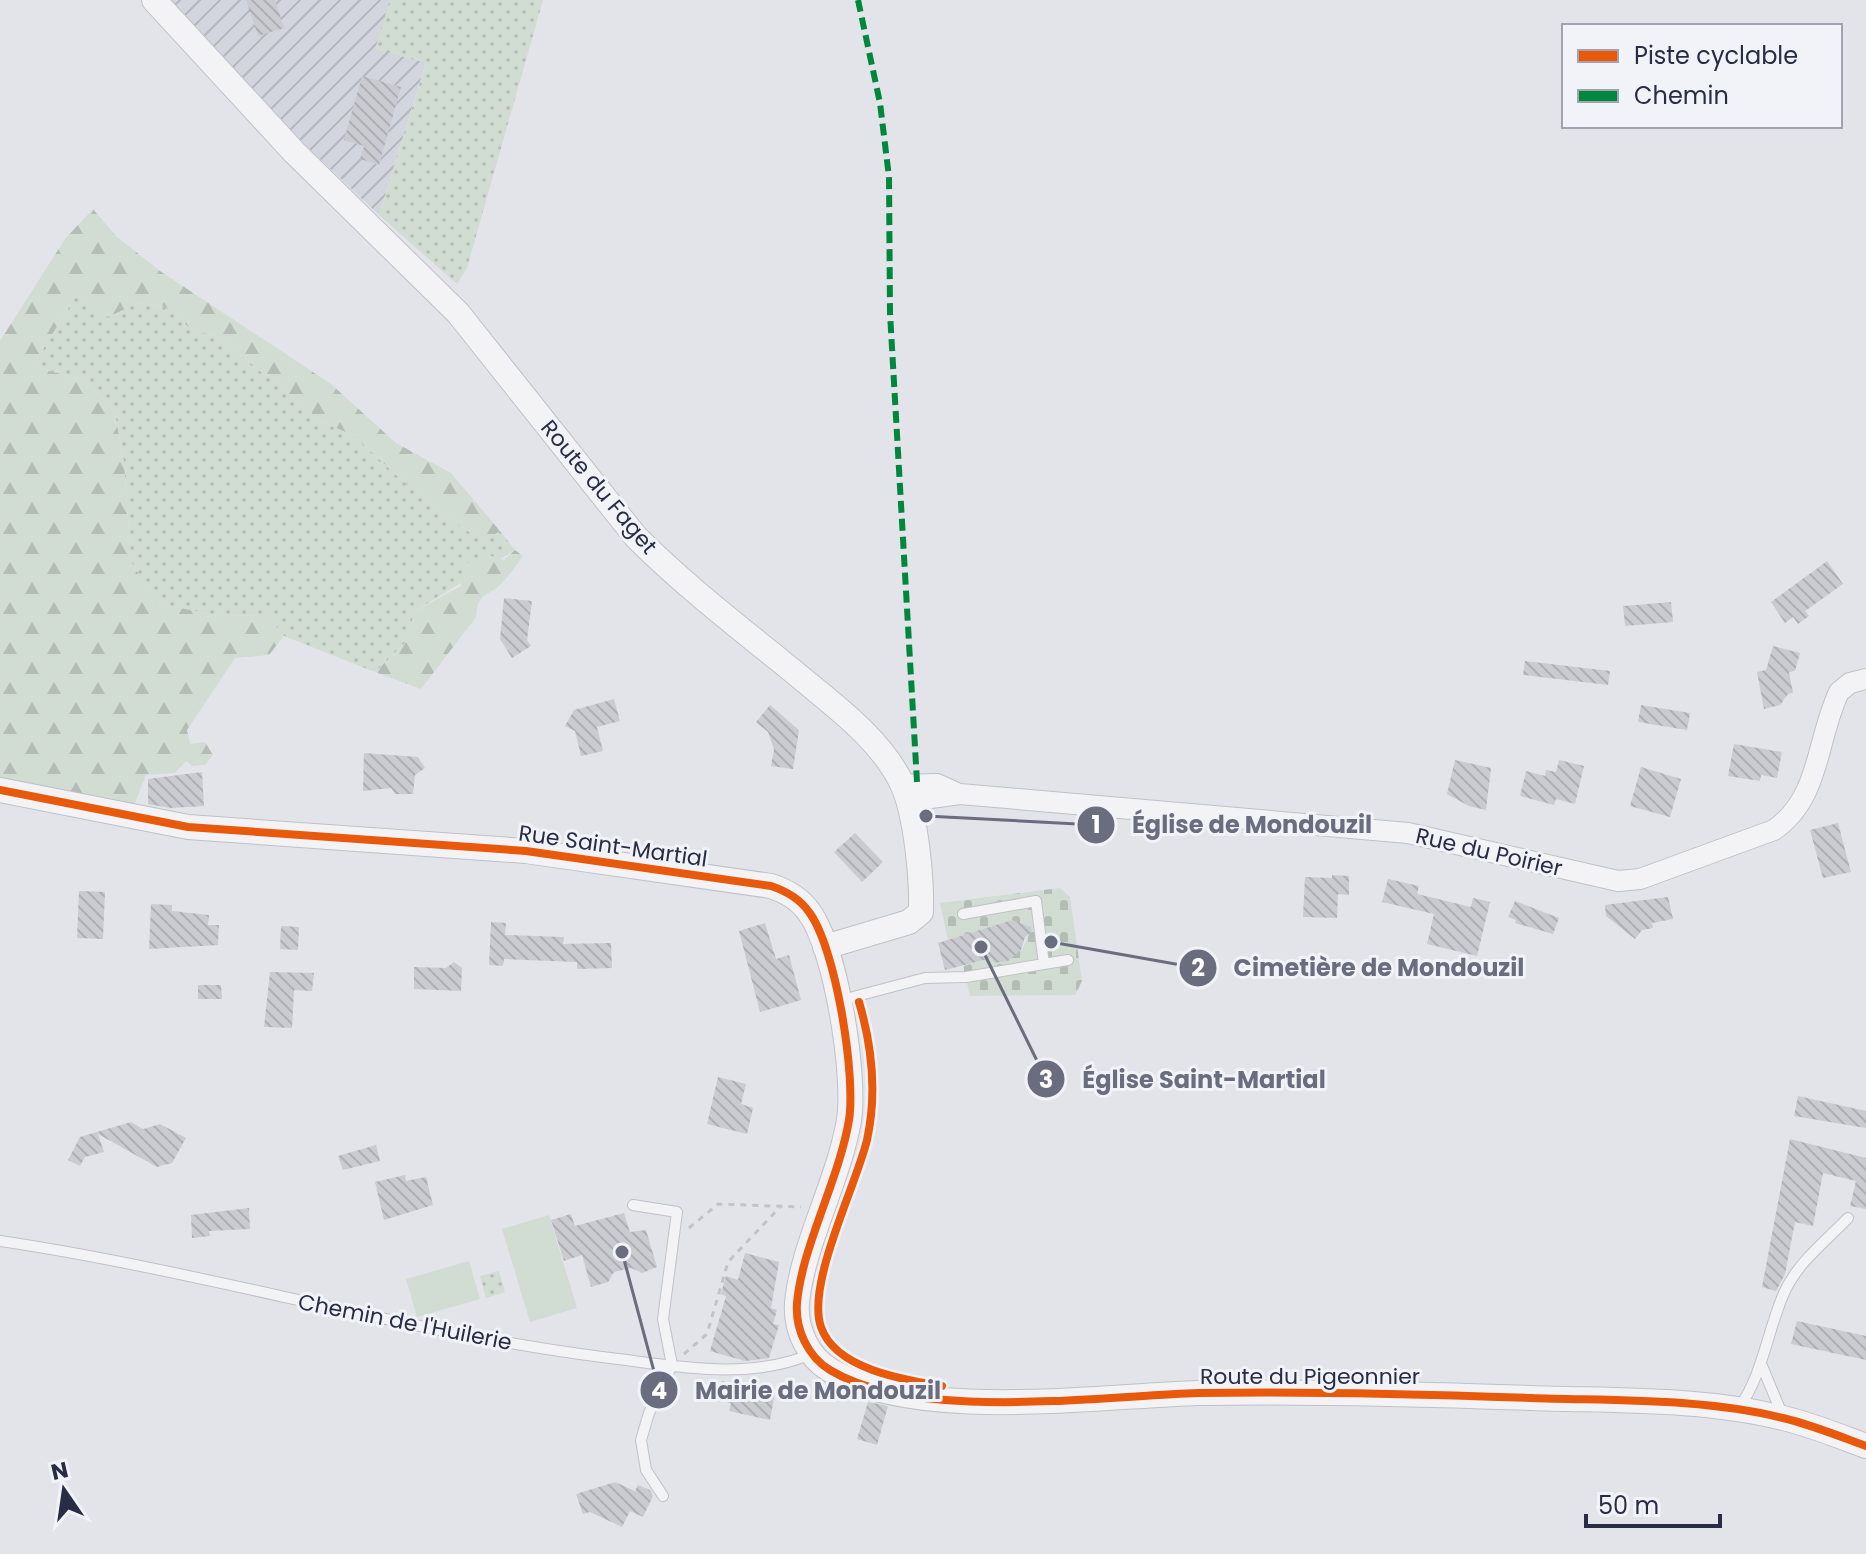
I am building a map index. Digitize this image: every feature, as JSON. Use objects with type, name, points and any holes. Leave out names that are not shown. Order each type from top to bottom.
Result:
[{"type":"street","name":"Route du Faget","points":[[154,0],[294,152],[458,313],[636,537],[666,567],[859,729],[884,755],[906,793],[914,823],[921,912],[909,922],[825,947]]},
{"type":"street","name":"Rue du Poirier","points":[[906,793],[937,784],[960,794],[1408,833],[1439,837],[1601,879],[1629,880],[1774,830],[1791,819],[1808,792],[1839,692],[1850,683],[1866,679]]},
{"type":"street","name":"Rue Saint-Martial","points":[[0,790],[188,827],[526,851],[771,886],[803,905],[817,925],[825,947],[838,1001],[850,1100],[843,1144],[797,1305],[798,1322],[812,1354]]},
{"type":"street","name":"Route du Pigeonnier","points":[[812,1354],[834,1373],[856,1382],[944,1399],[1029,1401],[1300,1392],[1613,1401],[1737,1410],[1783,1418],[1866,1446]]},
{"type":"lane","points":[[963,914],[1036,901],[1044,964]]},
{"type":"lane","points":[[838,1001],[925,978],[966,977],[1068,960]]},
{"type":"lane","points":[[633,1205],[677,1212],[676,1239],[663,1319],[672,1365],[649,1413],[641,1440],[646,1470],[663,1496]]},
{"type":"lane","points":[[1737,1410],[1755,1386],[1785,1290],[1798,1269],[1848,1218]]},
{"type":"lane","name":"Chemin de l'Huilerie","points":[[0,1241],[541,1349],[672,1365],[756,1370],[781,1367],[812,1354]]},
{"type":"lane","points":[[1761,1361],[1765,1379],[1783,1418]]},
{"type":"path","points":[[676,1239],[718,1204],[825,1208]]},
{"type":"path","points":[[672,1365],[707,1334],[728,1262],[781,1206]]},
{"type":"shaded area","points":[[169,0],[390,0],[376,49],[426,62],[379,215],[286,127]]},
{"type":"green space","points":[[390,0],[543,0],[467,268],[457,284],[379,215],[426,63],[375,49]]},
{"type":"green space","points":[[93,209],[116,236],[160,271],[331,384],[396,443],[451,473],[500,531],[483,542],[416,493],[353,435],[322,422],[219,337],[191,329],[164,306],[138,303],[108,317],[76,296],[38,357],[41,369],[85,380],[115,413],[124,464],[131,560],[153,602],[218,616],[266,615],[284,636],[269,655],[235,658],[187,730],[190,744],[205,742],[213,755],[205,765],[192,766],[186,761],[175,773],[146,775],[133,808],[0,780],[0,341],[65,239]]},
{"type":"green space","points":[[76,296],[108,316],[138,303],[164,306],[191,329],[219,337],[322,422],[353,435],[416,493],[483,542],[500,531],[515,550],[415,611],[406,642],[375,672],[284,636],[266,615],[218,616],[153,602],[131,561],[124,464],[115,413],[85,380],[41,369],[38,357]]},
{"type":"green space","points":[[515,550],[523,556],[497,588],[481,598],[476,617],[421,689],[375,672],[406,642],[415,611],[461,586],[463,565],[485,554],[504,560]]},
{"type":"green space","points":[[1060,888],[1070,897],[1082,981],[1075,995],[970,996],[963,966],[1022,950],[1030,932],[1012,920],[948,940],[940,903]]},
{"type":"green space","points":[[549,1215],[577,1308],[530,1322],[502,1229]]},
{"type":"green space","points":[[469,1261],[480,1299],[417,1317],[406,1279]]},
{"type":"green space","points":[[499,1271],[505,1292],[486,1298],[480,1276]]},
{"type":"building","points":[[246,0],[275,0],[284,28],[258,36]]},
{"type":"building","points":[[362,76],[401,87],[379,165],[360,159],[364,146],[344,140]]},
{"type":"building","points":[[1827,561],[1843,584],[1805,611],[1809,616],[1798,624],[1793,617],[1785,623],[1771,602]]},
{"type":"building","points":[[504,598],[532,601],[527,640],[531,646],[512,658],[500,639]]},
{"type":"building","points":[[1671,602],[1673,622],[1625,626],[1623,606]]},
{"type":"building","points":[[1773,646],[1800,653],[1795,671],[1789,672],[1793,693],[1788,694],[1780,705],[1764,709],[1757,672],[1766,670]]},
{"type":"building","points":[[1525,661],[1610,671],[1608,685],[1523,675]]},
{"type":"building","points":[[614,699],[620,721],[597,727],[603,751],[581,756],[575,731],[565,726],[574,710]]},
{"type":"building","points":[[770,705],[799,730],[793,769],[771,766],[774,749],[768,732],[756,722]]},
{"type":"building","points":[[1641,705],[1690,713],[1687,730],[1638,722]]},
{"type":"building","points":[[1734,744],[1782,752],[1777,778],[1761,775],[1760,781],[1728,776]]},
{"type":"building","points":[[364,753],[418,757],[425,768],[415,775],[413,794],[395,794],[391,788],[363,791]]},
{"type":"building","points":[[1455,760],[1491,768],[1486,810],[1469,806],[1447,794]]},
{"type":"building","points":[[1559,760],[1584,766],[1575,804],[1556,799],[1554,805],[1520,796],[1526,771],[1545,776],[1546,770],[1556,772]]},
{"type":"building","points":[[1641,767],[1681,779],[1670,817],[1630,806]]},
{"type":"building","points":[[202,772],[204,806],[170,808],[148,804],[148,779]]},
{"type":"building","points":[[1838,823],[1851,872],[1823,878],[1810,830]]},
{"type":"building","points":[[855,833],[883,862],[862,882],[834,852]]},
{"type":"building","points":[[1332,875],[1349,876],[1349,895],[1338,894],[1337,918],[1303,917],[1305,877],[1332,878]]},
{"type":"building","points":[[1388,879],[1419,886],[1417,894],[1471,907],[1473,898],[1490,902],[1477,956],[1427,944],[1434,914],[1382,902]]},
{"type":"building","points":[[79,891],[105,892],[103,939],[77,938]]},
{"type":"building","points":[[1668,897],[1673,919],[1652,923],[1653,928],[1642,930],[1635,939],[1606,916],[1605,905]]},
{"type":"building","points":[[1515,901],[1559,918],[1553,934],[1515,923],[1516,920],[1508,917]]},
{"type":"building","points":[[151,904],[172,905],[172,911],[209,915],[208,925],[219,925],[218,945],[149,949]]},
{"type":"building","points":[[1012,920],[1031,927],[1032,932],[1025,937],[1021,950],[1008,961],[994,963],[992,958],[945,970],[938,943]]},
{"type":"building","points":[[491,922],[506,923],[505,935],[564,937],[563,944],[611,943],[612,968],[577,969],[577,962],[504,959],[503,966],[489,965]]},
{"type":"building","points":[[765,923],[776,959],[789,955],[801,1000],[760,1012],[739,931]]},
{"type":"building","points":[[281,926],[299,927],[298,950],[280,949]]},
{"type":"building","points":[[454,962],[462,968],[461,991],[414,989],[414,967],[446,968]]},
{"type":"building","points":[[270,972],[314,973],[312,991],[294,990],[292,1028],[264,1027]]},
{"type":"building","points":[[198,985],[221,985],[222,999],[198,999]]},
{"type":"building","points":[[718,1077],[746,1084],[741,1104],[753,1108],[747,1134],[707,1124]]},
{"type":"building","points":[[1798,1096],[1866,1111],[1866,1128],[1794,1116]]},
{"type":"building","points":[[131,1122],[143,1129],[160,1124],[186,1138],[172,1163],[157,1167],[98,1134],[104,1152],[85,1157],[80,1166],[68,1160],[80,1137]]},
{"type":"building","points":[[1790,1139],[1866,1158],[1866,1209],[1850,1206],[1856,1181],[1823,1173],[1813,1226],[1795,1222],[1785,1274],[1776,1291],[1762,1287]]},
{"type":"building","points":[[376,1145],[380,1161],[343,1170],[338,1156]]},
{"type":"building","points":[[405,1175],[406,1181],[426,1177],[433,1205],[384,1220],[375,1182]]},
{"type":"building","points":[[249,1208],[250,1229],[209,1231],[210,1236],[192,1238],[191,1215]]},
{"type":"building","points":[[624,1213],[630,1232],[646,1230],[657,1267],[642,1273],[631,1268],[614,1272],[608,1282],[591,1287],[582,1255],[564,1261],[551,1220],[571,1214],[575,1226]]},
{"type":"building","points":[[745,1253],[779,1262],[771,1308],[777,1310],[773,1324],[779,1325],[769,1358],[745,1361],[710,1351],[726,1296],[721,1294],[726,1276],[738,1280]]},
{"type":"building","points":[[1797,1321],[1866,1336],[1866,1360],[1791,1344]]},
{"type":"building","points":[[722,1381],[775,1393],[770,1420],[729,1411],[731,1403],[718,1400]]},
{"type":"building","points":[[868,1402],[888,1406],[877,1445],[857,1439]]},
{"type":"building","points":[[615,1482],[635,1491],[638,1485],[650,1490],[653,1496],[643,1517],[630,1511],[622,1527],[590,1512],[583,1514],[576,1494]]},
{"type":"marked path","points":[[858,0],[880,103],[889,177],[890,313],[917,782]]},
{"type":"cycle path","points":[[0,790],[188,827],[526,851],[771,886],[792,896],[809,912],[828,954],[842,1013],[850,1074],[849,1120],[800,1281],[798,1323],[804,1341],[815,1358],[830,1370],[866,1386],[910,1396],[958,1401],[1061,1401],[1281,1392],[1658,1402],[1722,1407],[1783,1418],[1866,1446]]},
{"type":"cycle path","points":[[859,1002],[872,1070],[870,1123],[826,1261],[818,1309],[821,1327],[840,1353],[855,1363],[891,1376],[942,1386]]},
{"type":"place","name":"Église de Mondouzil","points":[[926,816]]},
{"type":"place","name":"Cimetière de Mondouzil","points":[[1051,942]]},
{"type":"place","name":"Église Saint-Martial","points":[[981,947]]},
{"type":"place","name":"Mairie de Mondouzil","points":[[622,1252]]}]
